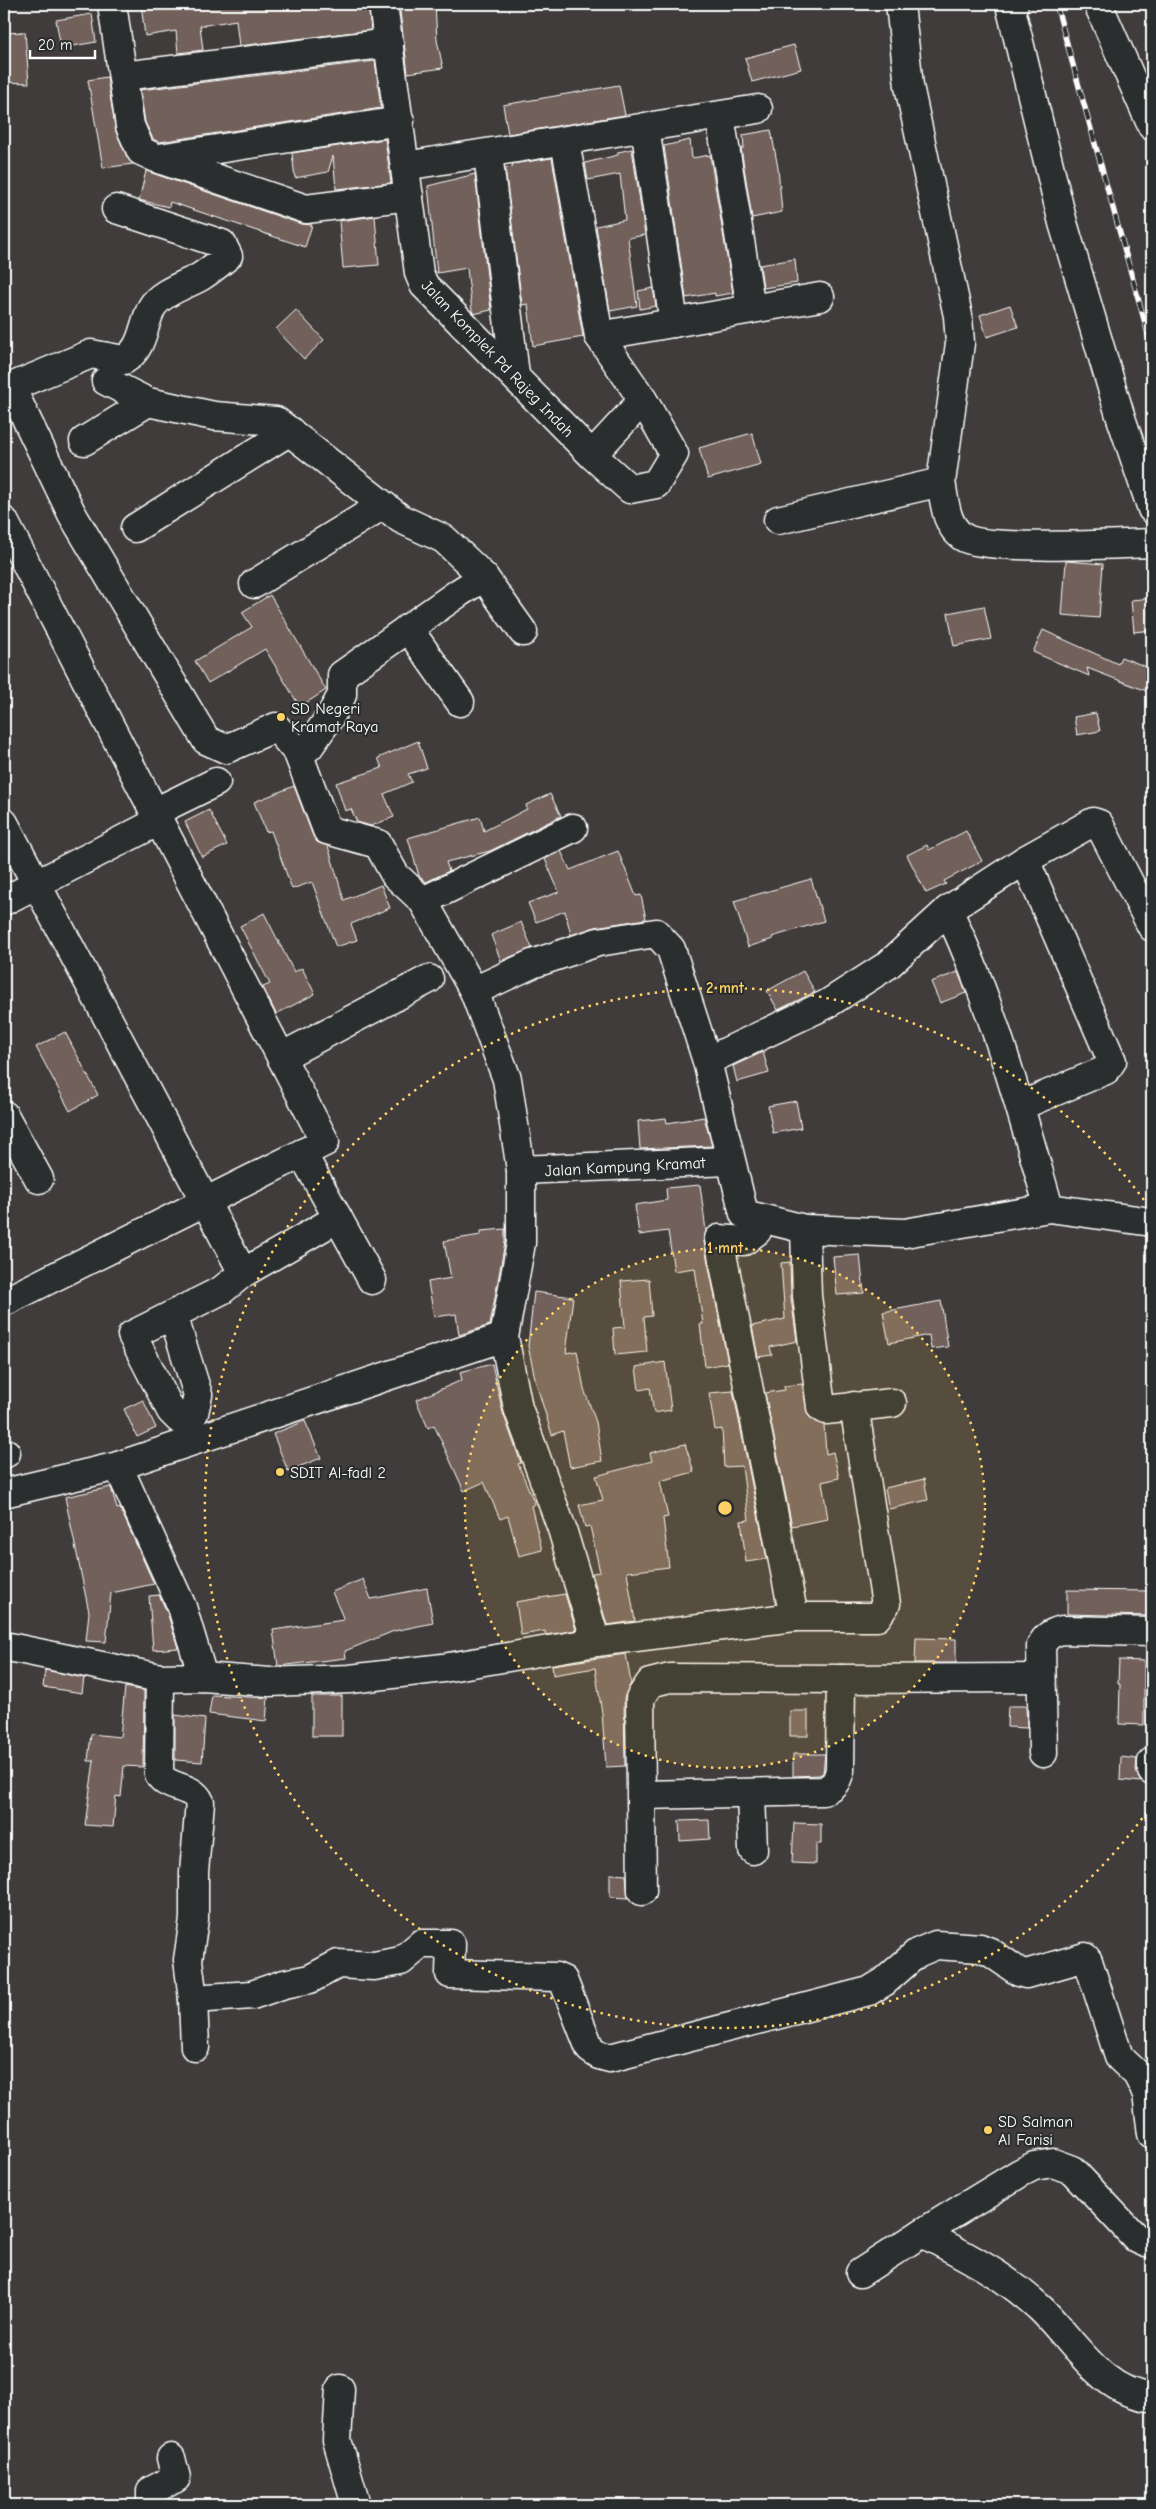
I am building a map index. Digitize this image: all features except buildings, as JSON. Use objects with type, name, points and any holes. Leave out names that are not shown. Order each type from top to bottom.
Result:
[{"type":"street","points":[[112,4],[130,126],[141,151],[156,158],[306,209],[409,196]]},
{"type":"street","name":"Jalan Komplek Pd Rajeg Indah","points":[[383,4],[420,280],[592,454],[630,489],[656,484],[674,454],[643,400],[599,336]]},
{"type":"street","points":[[900,4],[909,86],[958,316],[960,343],[941,482],[947,515],[953,528],[964,538],[980,542],[1060,546],[1152,543]]},
{"type":"street","points":[[1011,4],[1063,223],[1120,416],[1152,509]]},
{"type":"street","points":[[1098,4],[1152,126]]},
{"type":"street","points":[[123,76],[389,43]]},
{"type":"street","points":[[406,166],[758,109]]},
{"type":"street","points":[[720,116],[750,309]]},
{"type":"street","points":[[156,158],[400,120]]},
{"type":"street","points":[[645,127],[674,323]]},
{"type":"street","points":[[565,141],[599,336],[820,297]]},
{"type":"street","points":[[488,154],[515,375]]},
{"type":"street","points":[[116,209],[222,244],[228,256],[202,276],[170,292],[152,306],[144,332],[132,355],[124,360],[91,354],[11,387],[72,514],[206,740],[226,749],[276,727],[298,753],[327,830],[378,844],[396,875],[422,901],[474,991],[507,1080],[521,1170],[521,1243],[504,1337],[518,1408],[562,1529],[596,1642]]},
{"type":"street","points":[[106,381],[148,402],[214,416],[276,421],[401,519],[444,540],[484,577],[523,632]]},
{"type":"street","points":[[592,454],[643,400]]},
{"type":"street","points":[[84,442],[148,402]]},
{"type":"street","points":[[135,528],[290,432]]},
{"type":"street","points":[[778,520],[941,482]]},
{"type":"street","points":[[254,584],[383,505]]},
{"type":"street","points":[[4,521],[325,1142],[4,1302]]},
{"type":"street","points":[[298,753],[309,747],[331,715],[342,695],[342,675],[484,577]]},
{"type":"street","points":[[408,628],[460,702]]},
{"type":"street","points":[[4,902],[216,782]]},
{"type":"street","points":[[707,1061],[827,1004],[880,970],[948,910],[1025,860],[1096,822],[1152,927]]},
{"type":"street","points":[[4,823],[243,1273]]},
{"type":"street","points":[[422,901],[573,828]]},
{"type":"street","points":[[1020,1106],[1106,1070],[1112,1062],[1025,860]]},
{"type":"street","points":[[948,910],[966,949],[990,1012],[1020,1106],[1057,1209]]},
{"type":"street","points":[[474,991],[532,964],[598,942],[656,933],[671,949],[707,1061],[729,1160],[744,1214],[805,1229],[905,1233],[1057,1209],[1152,1222]]},
{"type":"street","points":[[281,1057],[429,979]]},
{"type":"street","points":[[4,1115],[13,1153],[39,1180]]},
{"type":"street","points":[[302,1153],[372,1280]]},
{"type":"street","name":"Jalan Kampung Kramat","points":[[521,1170],[729,1160]]},
{"type":"street","points":[[1054,1175],[1057,1209]]},
{"type":"street","points":[[173,1315],[222,1290],[243,1273],[338,1218]]},
{"type":"street","points":[[760,1218],[757,1231],[744,1241],[719,1239],[794,1617]]},
{"type":"street","points":[[805,1229],[807,1296],[819,1404],[826,1410],[892,1403]]},
{"type":"street","points":[[4,1493],[118,1466],[504,1337]]},
{"type":"street","points":[[4,1646],[160,1678],[203,1677],[269,1682],[350,1679],[443,1668],[596,1642],[794,1617],[877,1617],[886,1604],[854,1406]]},
{"type":"street","points":[[118,1466],[182,1607],[203,1677]]},
{"type":"street","points":[[1042,1753],[1041,1646],[1045,1638],[1052,1632],[1062,1630],[1152,1632]]},
{"type":"street","points":[[160,1678],[159,1774],[164,1781],[192,1791],[200,1802],[194,1872],[194,1919],[188,1960],[193,1999],[195,2047]]},
{"type":"street","points":[[642,1891],[640,1698],[650,1683],[670,1678],[840,1680],[1041,1678]]},
{"type":"street","points":[[642,1795],[823,1791],[832,1787],[838,1780],[840,1770],[840,1680]]},
{"type":"street","points":[[1152,1762],[1152,1771]]},
{"type":"street","points":[[751,1794],[753,1850]]},
{"type":"street","points":[[193,1999],[252,1995],[284,1984],[310,1978],[338,1964],[374,1966],[401,1961],[421,1944],[451,1944],[450,1974],[556,1977],[563,1980],[590,2049],[599,2055],[610,2058],[869,1990],[884,1982],[917,1953],[936,1945],[980,1948],[990,1952],[1019,1972],[1026,1974],[1084,1957],[1088,1961],[1119,2057],[1143,2083],[1147,2094],[1152,2134]]},
{"type":"street","points":[[860,2273],[1020,2173],[1034,2166],[1053,2163],[1072,2170],[1137,2239],[1152,2244]]},
{"type":"street","points":[[922,2233],[1002,2278],[1040,2309],[1096,2369],[1116,2386],[1142,2396],[1152,2397]]},
{"type":"street","points":[[340,2389],[337,2440],[356,2505]]},
{"type":"street","points":[[151,2505],[150,2491],[176,2478],[171,2458]]},
{"type":"railway","points":[[1056,4],[1152,348]]},
{"type":"place","name":"SD Negeri Kramat Raya","points":[[281,717]]},
{"type":"place","name":"SDIT Al-fadl 2","points":[[280,1472]]},
{"type":"place","name":"SD Salman Al Farisi","points":[[988,2130]]}]
